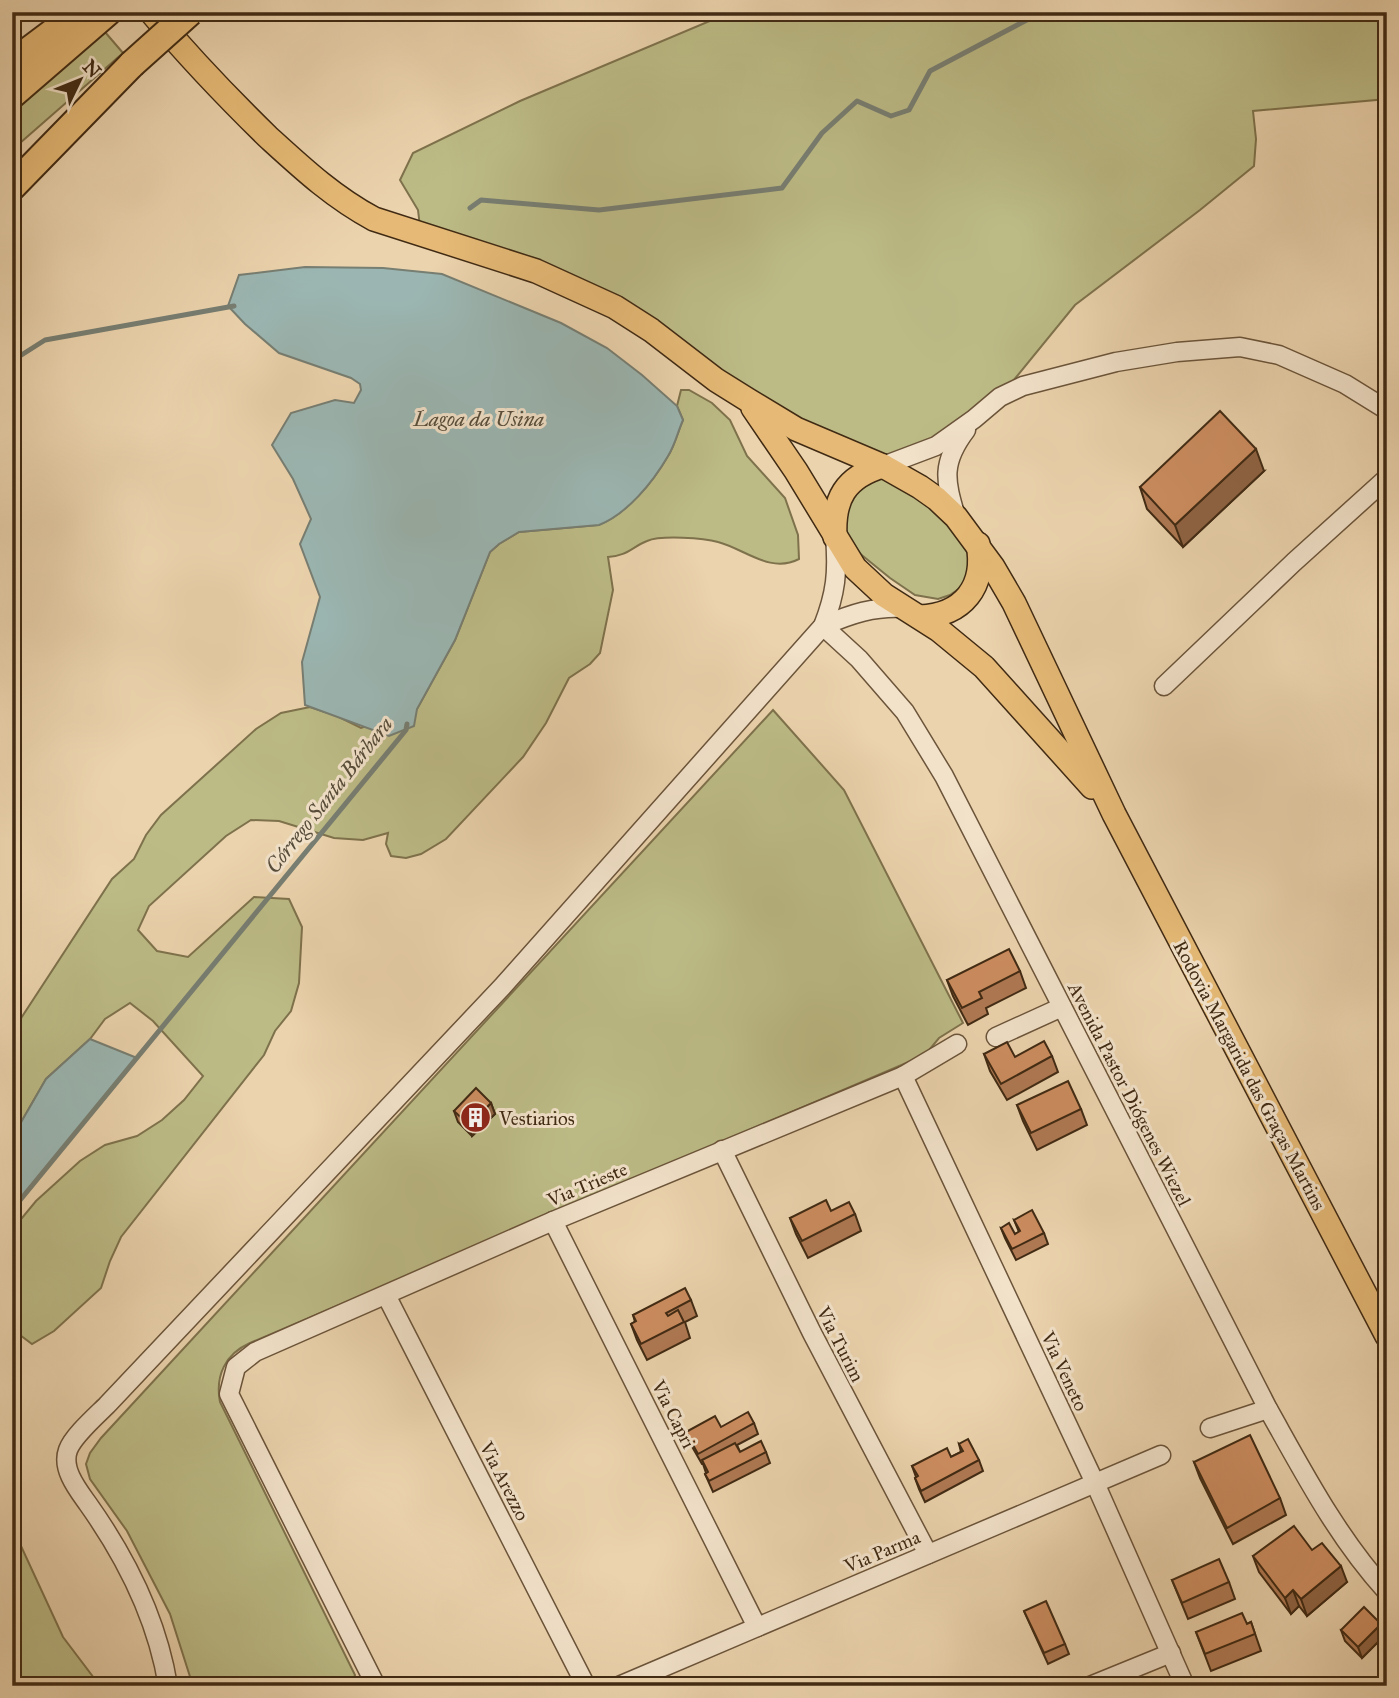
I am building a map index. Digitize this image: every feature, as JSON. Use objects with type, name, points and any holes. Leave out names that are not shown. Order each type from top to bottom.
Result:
[{"type":"highway","points":[[12,164],[190,12]]},
{"type":"highway","points":[[12,63],[95,15]]},
{"type":"highway","points":[[12,95],[95,15]]},
{"type":"highway","points":[[12,187],[132,64]]},
{"type":"main road","name":"Rodovia Margarida das Graças Martins","points":[[151,12],[187,56],[233,103],[330,192],[374,219],[537,271],[615,307],[748,400],[796,429],[883,466],[929,493],[956,517],[978,544],[1014,603],[1114,814],[1387,1336]]},
{"type":"main road","name":"Rodovia Margarida das Graças Martins","points":[[168,12],[308,174]]},
{"type":"main road","name":"Rodovia Margarida das Graças Martins","points":[[748,400],[790,462],[855,568],[869,583],[962,648],[984,667],[1114,814]]},
{"type":"main road","points":[[835,537],[836,506],[843,492],[867,471],[883,466]]},
{"type":"main road","points":[[912,613],[947,612],[969,596],[980,571],[978,544]]},
{"type":"street","points":[[883,466],[936,446],[1000,397],[1048,378],[1177,352],[1240,347],[1279,355],[1345,384],[1387,410]]},
{"type":"street","points":[[956,517],[946,476],[948,459],[974,419]]},
{"type":"street","points":[[1164,686],[1387,478]]},
{"type":"street","points":[[168,1686],[156,1634],[143,1597],[110,1535],[73,1483],[67,1466],[68,1450],[107,1405],[502,987],[823,626],[836,581],[835,537]]},
{"type":"street","points":[[823,626],[851,614],[872,609],[912,613]]},
{"type":"street","name":"Avenida Pastor Diógenes Wiezel","points":[[823,626],[859,659],[905,712],[944,776],[1268,1409],[1344,1540],[1387,1592]]},
{"type":"street","points":[[996,1037],[1062,1007]]},
{"type":"street","name":"Via Trieste","points":[[376,1686],[229,1394],[236,1367],[255,1352],[553,1221],[903,1076],[957,1044]]},
{"type":"street","name":"Via Veneto","points":[[903,1076],[1095,1483],[1185,1686]]},
{"type":"street","name":"Via Turim","points":[[722,1150],[811,1333],[928,1554]]},
{"type":"street","name":"Via Capri","points":[[553,1221],[757,1627]]},
{"type":"street","name":"Via Arezzo","points":[[386,1295],[586,1686]]},
{"type":"street","points":[[1210,1428],[1268,1409]]},
{"type":"street","name":"Via Parma","points":[[619,1686],[657,1678],[757,1627],[1161,1455]]},
{"type":"street","points":[[1090,1686],[1171,1653]]},
{"type":"shaded area","points":[[731,12],[1387,12],[1387,99],[1253,111],[1256,139],[1254,166],[1075,305],[1000,397],[974,419],[883,466],[825,442],[651,330],[421,235],[418,210],[400,180],[413,153],[520,101]]},
{"type":"shaded area","points":[[105,32],[123,53],[12,150],[12,110]]},
{"type":"shaded area","points":[[681,390],[689,390],[712,403],[730,420],[747,456],[785,498],[798,535],[799,559],[778,564],[758,559],[728,545],[693,538],[653,539],[625,553],[608,557],[613,590],[600,653],[590,664],[569,678],[546,723],[523,757],[446,839],[421,854],[406,858],[391,856],[386,844],[388,833],[363,840],[334,838],[279,821],[251,820],[226,836],[149,906],[138,930],[157,951],[188,957],[254,897],[289,899],[302,927],[299,983],[291,1011],[275,1031],[264,1055],[121,1237],[101,1288],[54,1331],[32,1344],[12,1329],[12,1230],[36,1201],[80,1161],[105,1145],[137,1136],[162,1120],[184,1100],[203,1076],[153,1021],[130,1003],[105,1019],[90,1039],[46,1079],[12,1138],[12,1032],[112,879],[134,859],[146,835],[161,815],[256,729],[281,713],[310,707],[361,728],[417,709],[455,640],[490,552],[519,532],[598,525],[629,505],[655,476],[673,447],[683,420],[677,406]]},
{"type":"shaded area","points":[[883,478],[923,499],[949,521],[971,554],[967,578],[960,588],[950,595],[938,599],[915,595],[858,552],[842,528],[844,503],[871,480]]},
{"type":"shaded area","points":[[773,710],[844,790],[963,1023],[939,1038],[925,1055],[250,1343],[234,1353],[221,1375],[220,1402],[355,1675],[351,1686],[193,1686],[170,1614],[127,1531],[90,1479],[86,1464],[90,1453]]},
{"type":"shaded area","points":[[12,1533],[15,1533],[63,1637],[100,1686],[12,1686]]},
{"type":"water","name":"Lagoa da Usina","points":[[305,267],[383,268],[442,274],[561,323],[607,348],[677,406],[683,420],[673,447],[662,466],[638,496],[609,520],[599,525],[519,532],[490,552],[455,640],[417,709],[414,726],[389,736],[305,705],[302,662],[320,597],[300,544],[311,519],[293,479],[272,445],[291,413],[335,400],[354,403],[361,390],[360,384],[351,378],[279,353],[228,306],[239,275]]},
{"type":"water","points":[[90,1039],[137,1058],[12,1210],[12,1138],[46,1079]]},
{"type":"building","points":[[1220,411],[1256,449],[1175,525],[1140,487]]},
{"type":"building","points":[[1009,949],[1020,971],[979,992],[982,998],[962,1008],[947,980]]},
{"type":"building","points":[[1044,1041],[1052,1056],[1001,1084],[984,1054],[1007,1042],[1015,1057]]},
{"type":"building","points":[[1068,1081],[1081,1109],[1031,1133],[1017,1105]]},
{"type":"building","points":[[476,1088],[491,1103],[469,1125],[454,1111]]},
{"type":"building","points":[[826,1200],[831,1211],[849,1202],[855,1214],[802,1241],[790,1218]]},
{"type":"building","points":[[1032,1210],[1044,1233],[1012,1249],[1001,1228],[1009,1223],[1015,1234],[1020,1231],[1014,1220]]},
{"type":"building","points":[[685,1288],[691,1300],[666,1313],[668,1316],[678,1310],[684,1322],[641,1344],[631,1324],[636,1321],[633,1315]]},
{"type":"building","points":[[748,1412],[754,1423],[698,1454],[686,1432],[715,1416],[721,1427]]},
{"type":"building","points":[[1250,1435],[1280,1498],[1227,1528],[1194,1462]]},
{"type":"building","points":[[968,1439],[979,1460],[921,1491],[915,1478],[918,1476],[912,1466],[947,1448],[951,1457],[963,1451],[959,1444]]},
{"type":"building","points":[[761,1441],[766,1452],[709,1481],[702,1460],[735,1443],[740,1452]]},
{"type":"building","points":[[1294,1526],[1312,1550],[1322,1543],[1341,1566],[1301,1599],[1293,1590],[1285,1598],[1253,1556]]},
{"type":"building","points":[[1219,1559],[1229,1582],[1182,1603],[1172,1580]]},
{"type":"building","points":[[1046,1601],[1065,1644],[1044,1653],[1024,1611]]},
{"type":"building","points":[[1364,1607],[1381,1624],[1358,1647],[1341,1630]]},
{"type":"building","points":[[1242,1613],[1247,1624],[1251,1622],[1255,1634],[1205,1654],[1196,1632]]},
{"type":"building","points":[[466,1680],[469,1686],[455,1686]]},
{"type":"waterway","name":"Córrego Santa Bárbara","points":[[470,208],[481,200],[599,210],[782,188],[822,133],[857,101],[891,116],[909,110],[930,71],[1042,12]]},
{"type":"waterway","points":[[12,361],[45,340],[234,306]]},
{"type":"waterway","name":"Córrego Santa Bárbara","points":[[12,1210],[406,730],[407,724]]},
{"type":"place","name":"Vestiarios","points":[[476,1118]]}]
